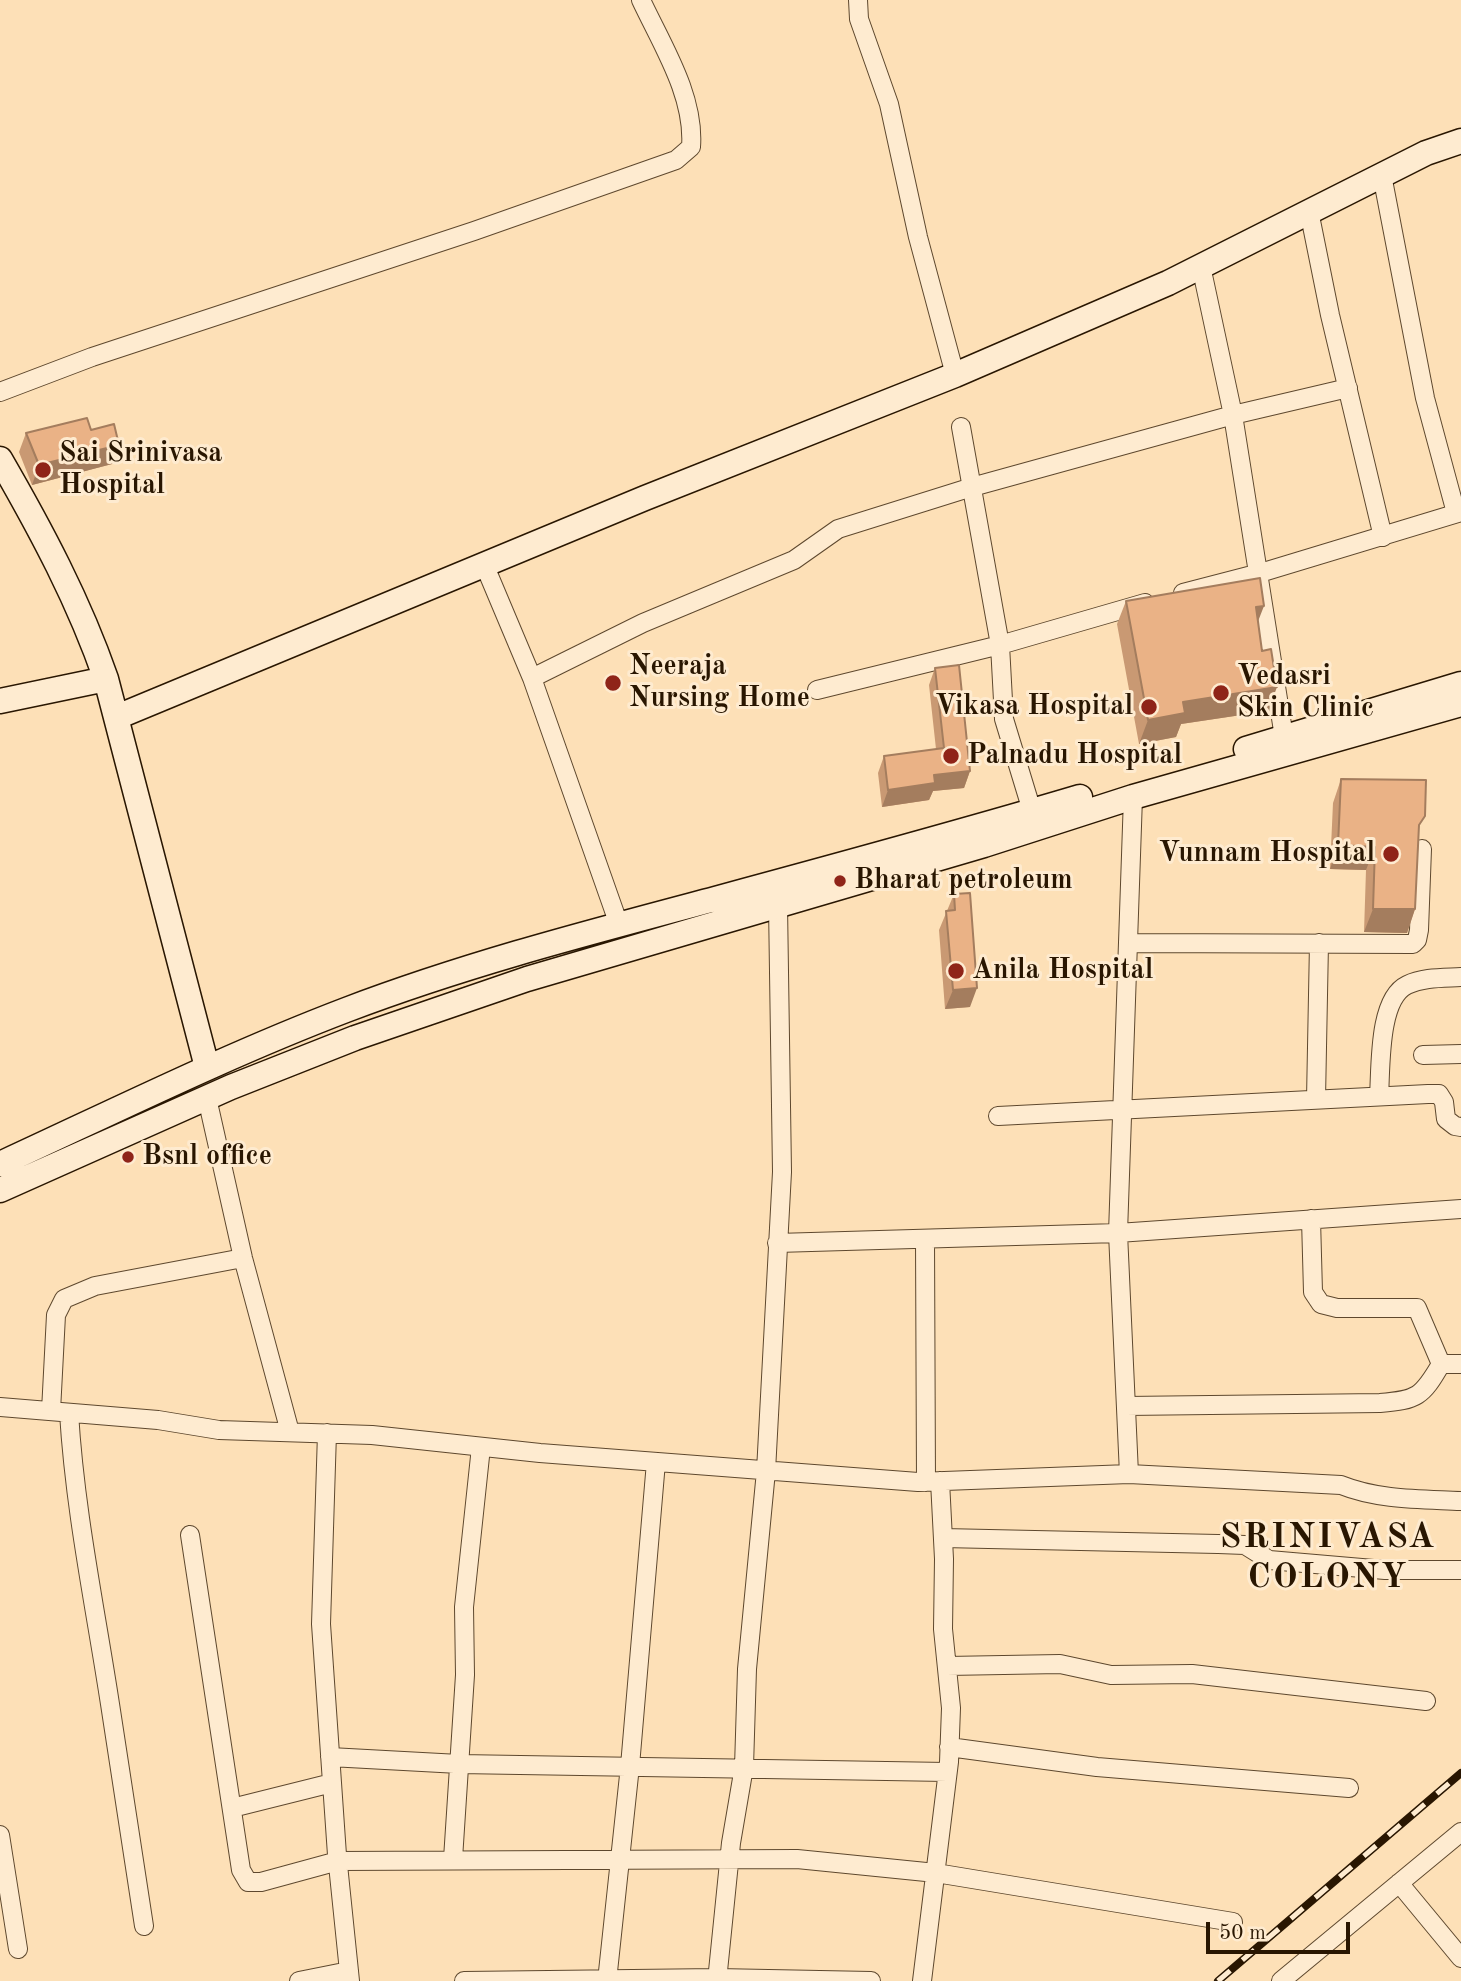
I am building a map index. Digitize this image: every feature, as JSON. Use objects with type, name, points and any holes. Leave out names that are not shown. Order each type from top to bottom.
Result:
[{"type":"main road","points":[[117,717],[484,564],[955,375],[1201,266],[1382,174],[1426,153],[1461,141]]},
{"type":"main road","points":[[0,458],[33,515],[85,620],[106,679],[207,1067]]},
{"type":"main road","points":[[0,701],[106,679]]},
{"type":"main road","points":[[0,1164],[207,1067],[347,1009],[494,959],[618,922],[1032,811],[1461,684]]},
{"type":"main road","points":[[0,1190],[198,1101],[355,1038],[527,979],[1133,797],[1461,704]]},
{"type":"street","points":[[0,392],[92,357],[474,231],[676,160],[691,147],[692,129],[677,77],[641,0]]},
{"type":"street","points":[[858,0],[859,19],[890,104],[918,237],[955,375]]},
{"type":"street","points":[[817,690],[1000,645],[1260,573],[1458,513],[1425,398],[1382,174]]},
{"type":"street","points":[[1309,211],[1383,537]]},
{"type":"street","points":[[1201,266],[1233,415],[1284,737]]},
{"type":"street","points":[[531,678],[643,623],[793,560],[838,529],[972,487],[1233,415],[1349,388]]},
{"type":"street","points":[[961,427],[1000,645],[1004,719],[1032,811]]},
{"type":"street","points":[[484,564],[531,678],[618,922]]},
{"type":"street","points":[[1129,1474],[1118,1233],[1122,1037],[1130,943],[1133,797]]},
{"type":"street","points":[[1130,943],[1413,944],[1417,940],[1422,849]]},
{"type":"street","points":[[717,1979],[730,1860],[744,1768],[747,1669],[766,1471],[782,1124],[776,969],[778,905]]},
{"type":"street","points":[[1316,1099],[1319,943]]},
{"type":"street","points":[[1379,1096],[1386,1008],[1405,986],[1424,980],[1461,977]]},
{"type":"street","points":[[1423,1055],[1461,1054]]},
{"type":"street","points":[[998,1116],[1439,1094],[1444,1102],[1446,1119],[1461,1127]]},
{"type":"street","points":[[198,1101],[290,1432]]},
{"type":"street","points":[[777,1243],[1118,1233],[1461,1209]]},
{"type":"street","points":[[1311,1219],[1313,1292],[1321,1304],[1337,1308],[1417,1308],[1441,1364]]},
{"type":"street","points":[[922,1981],[947,1772],[951,1707],[943,1629],[943,1538],[933,1481],[925,1238]]},
{"type":"street","points":[[144,1926],[60,1412],[56,1315],[64,1299],[94,1286],[243,1258]]},
{"type":"street","points":[[1126,1406],[1380,1403],[1412,1400],[1426,1389],[1441,1364]]},
{"type":"street","points":[[1441,1364],[1461,1364]]},
{"type":"street","points":[[0,1407],[158,1420],[219,1430],[327,1433],[766,1471],[933,1481],[1129,1474],[1341,1485],[1356,1491],[1390,1497],[1461,1501]]},
{"type":"street","points":[[299,1981],[349,1976],[321,1624],[327,1433]]},
{"type":"street","points":[[453,1859],[465,1675],[464,1607],[481,1447]]},
{"type":"street","points":[[607,1980],[630,1766],[656,1462]]},
{"type":"street","points":[[190,1535],[241,1870],[248,1882],[261,1882],[338,1861],[797,1859],[936,1873],[1233,1922]]},
{"type":"street","points":[[943,1538],[1245,1545],[1269,1560],[1385,1570],[1461,1570]]},
{"type":"street","points":[[947,1666],[1060,1664],[1111,1675],[1192,1675],[1426,1701]]},
{"type":"street","points":[[949,1747],[1097,1767],[1349,1788]]},
{"type":"street","points":[[330,1757],[459,1764],[947,1772]]},
{"type":"street","points":[[232,1808],[332,1783]]},
{"type":"street","points":[[1289,1978],[1461,1833]]},
{"type":"street","points":[[0,1835],[18,1949]]},
{"type":"street","points":[[1399,1883],[1461,1958]]},
{"type":"street","points":[[464,1981],[871,1981]]},
{"type":"building","points":[[87,418],[91,430],[114,424],[119,445],[39,465],[26,433]]},
{"type":"building","points":[[1260,578],[1264,606],[1256,607],[1262,651],[1271,649],[1277,687],[1183,702],[1185,713],[1148,720],[1126,601]]},
{"type":"building","points":[[959,665],[970,771],[934,775],[935,783],[888,790],[884,756],[944,748],[935,668]]},
{"type":"building","points":[[1341,779],[1426,780],[1425,816],[1419,825],[1415,909],[1373,909],[1375,847],[1338,845]]},
{"type":"building","points":[[970,893],[977,988],[953,990],[946,911],[955,910],[954,894]]},
{"type":"railway","points":[[1218,1981],[1461,1773]]},
{"type":"place","name":"Sai Srinivasa Hospital","points":[[43,470]]},
{"type":"place","name":"Neeraja Nursing Home","points":[[613,683]]},
{"type":"place","name":"Vedasri Skin Clinic","points":[[1221,693]]},
{"type":"place","name":"Vikasa Hospital","points":[[1149,707]]},
{"type":"place","name":"Palnadu Hospital","points":[[951,756]]},
{"type":"place","name":"Vunnam Hospital","points":[[1391,854]]},
{"type":"place","name":"Bharat petroleum","points":[[840,881]]},
{"type":"place","name":"Anila Hospital","points":[[956,971]]},
{"type":"place","name":"Bsnl office","points":[[128,1157]]},
{"type":"district","name":"SRINIVASA COLONY","points":[[1328,1558]]}]
